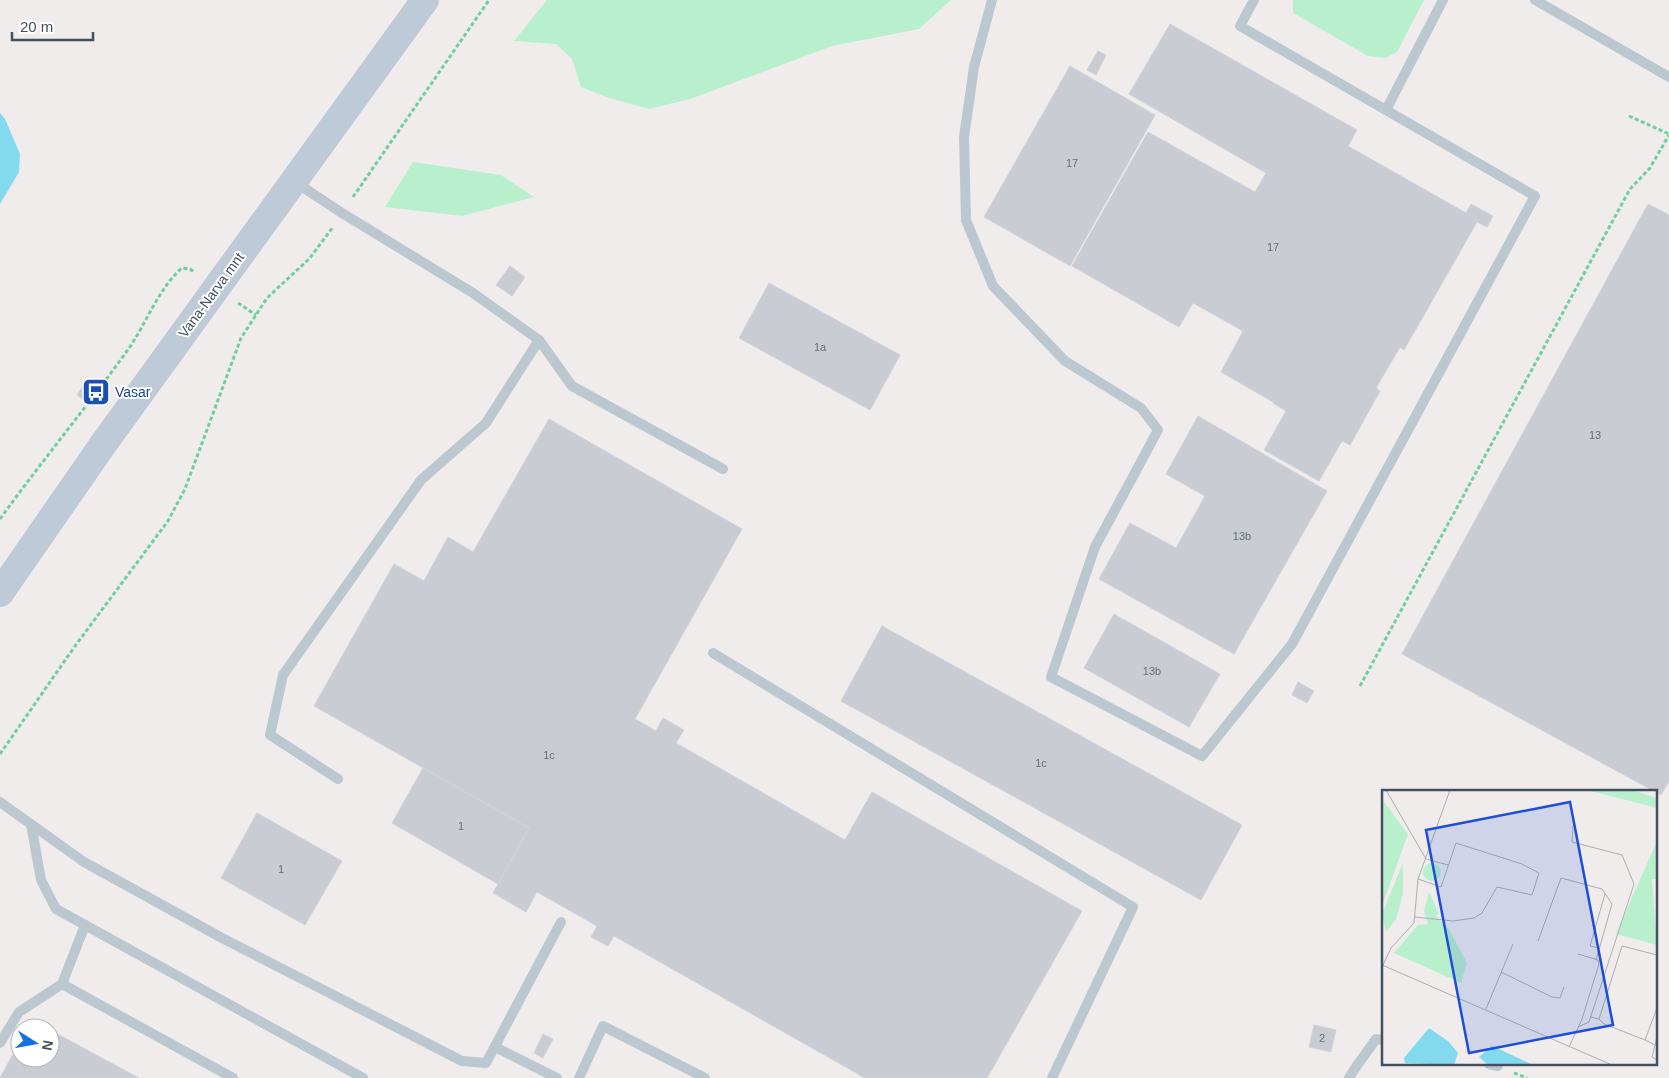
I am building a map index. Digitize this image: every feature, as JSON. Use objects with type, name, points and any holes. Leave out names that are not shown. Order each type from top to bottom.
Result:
[{"type":"main road","name":"Vana-Narva mnt","points":[[0,593],[104,444],[425,0]]},
{"type":"lane","points":[[992,0],[974,67],[964,137],[966,220],[994,286],[1065,362],[1142,408],[1158,430],[1096,547],[1051,677],[1202,756],[1292,644],[1535,196],[1240,26],[1254,0]]},
{"type":"lane","points":[[1386,110],[1443,0]]},
{"type":"lane","points":[[1535,0],[1669,77]]},
{"type":"lane","points":[[294,182],[473,293],[539,340],[572,386],[723,469]]},
{"type":"lane","points":[[338,779],[270,735],[283,675],[421,480],[486,423],[539,340]]},
{"type":"lane","points":[[713,653],[1133,907],[1052,1078]]},
{"type":"lane","points":[[0,802],[84,862],[222,938],[462,1061],[486,1063],[561,922]]},
{"type":"lane","points":[[31,824],[41,880],[56,909],[363,1078]]},
{"type":"lane","points":[[0,1043],[20,1012],[62,984],[85,925]]},
{"type":"lane","points":[[62,984],[233,1078]]},
{"type":"lane","points":[[579,1078],[603,1026],[705,1078]]},
{"type":"lane","points":[[1350,1078],[1376,1039],[1382,1040]]},
{"type":"lane","points":[[495,1046],[557,1078]]},
{"type":"path","points":[[0,754],[75,646],[168,521],[185,489],[241,338],[267,298],[309,259],[323,243],[489,0]]},
{"type":"path","points":[[1360,686],[1630,189],[1650,168],[1669,135],[1629,116]]},
{"type":"green space","points":[[547,0],[951,0],[919,29],[832,46],[690,99],[649,109],[606,97],[581,87],[572,59],[556,44],[514,41]]},
{"type":"green space","points":[[1293,0],[1424,0],[1397,52],[1386,58],[1368,56],[1293,13]]},
{"type":"green space","points":[[413,162],[501,175],[534,197],[462,216],[385,207]]},
{"type":"water","points":[[0,113],[5,119],[20,154],[19,172],[0,204]]},
{"type":"building","points":[[1170,24],[1357,130],[1348,146],[1466,213],[1471,204],[1493,216],[1487,227],[1477,222],[1404,350],[1400,347],[1376,388],[1380,391],[1350,445],[1342,441],[1319,481],[1264,450],[1286,411],[1221,372],[1243,331],[1193,303],[1179,327],[1072,266],[1148,132],[1255,192],[1266,173],[1129,94]]},
{"type":"building","points":[[1098,51],[1106,55],[1096,75],[1087,70]]},
{"type":"building","points":[[1070,66],[1155,115],[1070,266],[984,217]]},
{"type":"building","points":[[1648,204],[1669,215],[1669,781],[1661,795],[1656,792],[1656,790],[1652,790],[1402,654]]},
{"type":"building","points":[[510,266],[525,277],[512,296],[496,285]]},
{"type":"building","points":[[769,283],[900,355],[870,410],[739,338]]},
{"type":"building","points":[[87,380],[94,385],[84,400],[77,395]]},
{"type":"building","points":[[1198,416],[1327,491],[1234,654],[1099,579],[1130,523],[1176,548],[1205,496],[1166,474]]},
{"type":"building","points":[[549,419],[742,529],[635,719],[656,731],[663,718],[684,730],[676,743],[845,840],[872,792],[1082,911],[987,1078],[865,1078],[614,936],[608,946],[591,937],[597,926],[537,892],[526,912],[493,893],[529,828],[314,706],[394,564],[424,581],[448,537],[473,552]]},
{"type":"building","points":[[1114,614],[1220,674],[1189,727],[1084,668]]},
{"type":"building","points":[[882,626],[1242,825],[1201,900],[841,701]]},
{"type":"building","points":[[1298,682],[1314,691],[1307,703],[1292,695]]},
{"type":"building","points":[[423,768],[529,828],[498,884],[392,823]]},
{"type":"building","points":[[257,813],[342,861],[305,925],[221,878]]},
{"type":"building","points":[[1314,1025],[1336,1030],[1331,1052],[1309,1047]]},
{"type":"building","points":[[543,1034],[553,1039],[543,1058],[534,1053]]},
{"type":"building","points":[[60,1035],[139,1078],[0,1078],[10,1060],[10,1068],[60,1068]]},
{"type":"place","name":"Vasar","points":[[96,392]]}]
